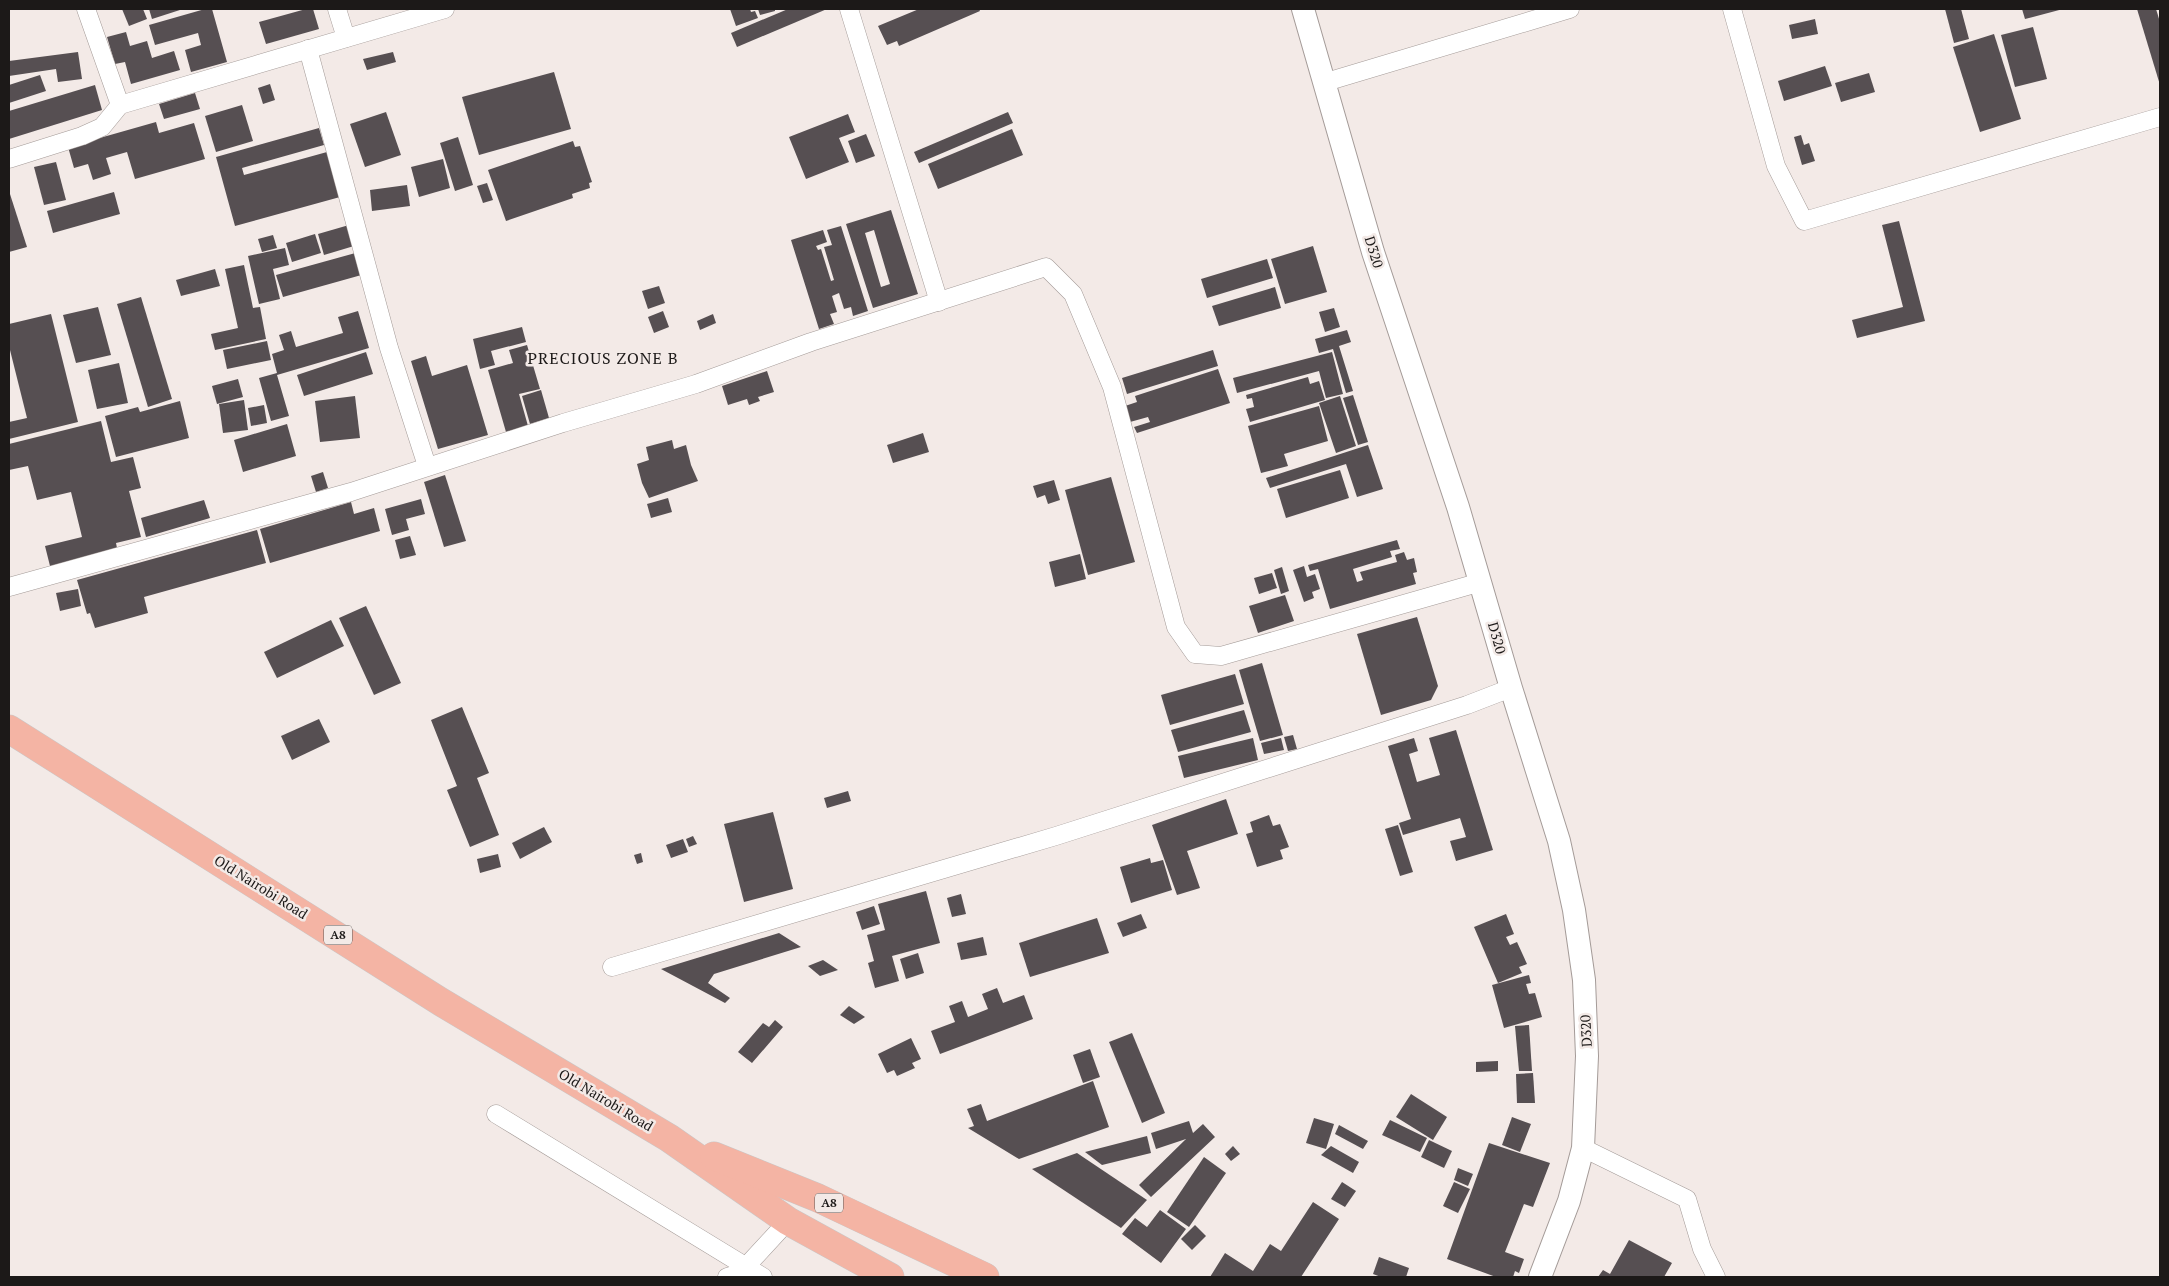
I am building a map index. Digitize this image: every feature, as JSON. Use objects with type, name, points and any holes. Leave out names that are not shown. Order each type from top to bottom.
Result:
[{"type":"highway","name":"Old Nairobi Road","points":[[9,729],[441,1002],[669,1138],[788,1221],[890,1277]]},
{"type":"highway","name":"Old Nairobi Road","points":[[669,1138],[818,1198],[986,1277]]},
{"type":"street","points":[[86,9],[120,105]]},
{"type":"street","points":[[337,9],[346,38]]},
{"type":"street","points":[[9,159],[82,136],[102,127],[120,105],[445,9]]},
{"type":"street","points":[[849,9],[939,302]]},
{"type":"street","name":"D320","points":[[1303,9],[1326,82],[1373,252],[1422,394],[1559,841],[1574,910],[1584,980],[1587,1056],[1582,1148],[1569,1201],[1540,1277]]},
{"type":"street","points":[[1326,82],[1570,9]]},
{"type":"street","points":[[1732,9],[1776,166],[1804,221],[2160,117]]},
{"type":"street","points":[[308,49],[389,348],[427,466]]},
{"type":"street","points":[[9,586],[351,492],[427,466],[696,384],[811,342],[1046,267],[1073,294],[1112,387],[1176,627],[1195,654],[1221,656],[1481,582]]},
{"type":"street","points":[[612,967],[1056,836],[1467,705],[1511,688]]},
{"type":"street","points":[[496,1114],[763,1277]]},
{"type":"street","points":[[1582,1148],[1687,1199],[1702,1248],[1716,1277]]},
{"type":"street","points":[[727,1277],[740,1273],[788,1221]]},
{"type":"building","points":[[122,9],[143,9],[147,19],[129,26]]},
{"type":"building","points":[[149,9],[183,9],[152,19]]},
{"type":"building","points":[[205,9],[212,9],[227,62],[191,72],[185,50],[201,45],[198,33],[155,45],[149,25]]},
{"type":"building","points":[[306,9],[313,9],[319,29],[266,44],[259,22]]},
{"type":"building","points":[[730,9],[750,9],[751,12],[755,11],[758,18],[736,26]]},
{"type":"building","points":[[758,9],[775,9],[775,11],[760,15]]},
{"type":"building","points":[[788,9],[827,9],[737,47],[731,33]]},
{"type":"building","points":[[919,9],[979,9],[980,11],[899,46],[897,41],[887,45],[878,26]]},
{"type":"building","points":[[1945,9],[1961,9],[1969,39],[1954,43]]},
{"type":"building","points":[[2022,9],[2063,9],[2025,19]]},
{"type":"building","points":[[2137,9],[2156,9],[2160,22],[2160,85]]},
{"type":"building","points":[[1815,19],[1818,34],[1792,39],[1789,25]]},
{"type":"building","points":[[2033,27],[2047,79],[2015,87],[2001,35]]},
{"type":"building","points":[[126,32],[130,46],[147,41],[152,58],[174,51],[180,70],[131,84],[125,62],[115,64],[107,37]]},
{"type":"building","points":[[1994,34],[2021,119],[1980,132],[1953,47]]},
{"type":"building","points":[[78,52],[82,79],[58,82],[56,69],[9,76],[9,61]]},
{"type":"building","points":[[393,52],[396,62],[367,70],[363,59]]},
{"type":"building","points":[[1825,66],[1832,86],[1784,101],[1778,81]]},
{"type":"building","points":[[554,72],[571,129],[479,155],[462,97]]},
{"type":"building","points":[[1869,73],[1875,92],[1841,102],[1835,83]]},
{"type":"building","points":[[40,75],[46,91],[9,103],[9,85]]},
{"type":"building","points":[[270,84],[275,100],[263,104],[258,88]]},
{"type":"building","points":[[95,85],[102,110],[9,139],[9,111]]},
{"type":"building","points":[[195,93],[200,109],[164,119],[159,104]]},
{"type":"building","points":[[242,105],[253,141],[216,152],[205,116]]},
{"type":"building","points":[[386,112],[401,155],[365,167],[350,124]]},
{"type":"building","points":[[1008,112],[1013,123],[919,163],[914,152]]},
{"type":"building","points":[[848,114],[855,132],[839,138],[849,162],[806,179],[789,137]]},
{"type":"building","points":[[156,122],[159,133],[194,123],[205,159],[135,179],[127,152],[106,158],[111,174],[93,180],[88,164],[74,168],[68,147]]},
{"type":"building","points":[[319,128],[324,145],[242,168],[244,175],[327,152],[340,197],[235,226],[216,157]]},
{"type":"building","points":[[1012,129],[1023,155],[938,189],[928,164]]},
{"type":"building","points":[[866,134],[875,156],[856,163],[848,141]]},
{"type":"building","points":[[1801,135],[1804,145],[1809,143],[1815,161],[1802,165],[1794,137]]},
{"type":"building","points":[[458,137],[473,185],[455,191],[440,143]]},
{"type":"building","points":[[573,141],[575,147],[580,146],[592,182],[589,183],[590,188],[572,194],[573,198],[506,221],[488,170]]},
{"type":"building","points":[[443,159],[450,188],[419,197],[411,167]]},
{"type":"building","points":[[56,162],[66,200],[44,205],[34,167]]},
{"type":"building","points":[[487,183],[493,200],[483,203],[477,186]]},
{"type":"building","points":[[407,185],[410,206],[372,211],[370,190]]},
{"type":"building","points":[[9,191],[27,247],[9,252]]},
{"type":"building","points":[[114,192],[120,214],[53,233],[47,211]]},
{"type":"building","points":[[891,210],[918,294],[873,308],[846,224]],"holes":[[[874,230],[890,284],[881,287],[865,233]]]},
{"type":"building","points":[[1899,221],[1925,321],[1857,338],[1852,320],[1903,307],[1882,225]]},
{"type":"building","points":[[349,225],[354,246],[324,255],[318,234]]},
{"type":"building","points":[[841,226],[868,311],[853,316],[851,307],[844,309],[839,293],[832,296],[837,312],[830,314],[834,324],[819,329],[791,240],[823,230],[827,242],[816,246],[818,250],[821,249],[831,281],[834,280],[824,247],[832,245],[827,230]]},
{"type":"building","points":[[315,234],[321,253],[292,262],[286,243]]},
{"type":"building","points":[[273,235],[277,248],[262,252],[258,239]]},
{"type":"building","points":[[1313,246],[1327,292],[1285,304],[1271,259]]},
{"type":"building","points":[[285,248],[289,265],[273,269],[280,299],[259,304],[248,256]]},
{"type":"building","points":[[359,252],[365,274],[283,297],[276,275]]},
{"type":"building","points":[[1267,259],[1273,278],[1207,298],[1201,279]]},
{"type":"building","points":[[244,265],[253,308],[260,307],[266,339],[215,350],[211,334],[238,328],[225,269]]},
{"type":"building","points":[[215,269],[220,286],[181,296],[176,280]]},
{"type":"building","points":[[659,286],[665,303],[648,309],[642,291]]},
{"type":"building","points":[[1275,287],[1281,308],[1219,326],[1212,306]]},
{"type":"building","points":[[141,297],[172,399],[148,407],[117,304]]},
{"type":"building","points":[[98,307],[111,355],[76,363],[63,315]]},
{"type":"building","points":[[1334,308],[1340,327],[1325,332],[1319,312]]},
{"type":"building","points":[[358,311],[369,348],[277,375],[289,416],[271,421],[259,378],[277,373],[272,354],[284,350],[279,335],[291,331],[296,347],[343,333],[338,317]]},
{"type":"building","points":[[663,311],[669,327],[654,333],[648,317]]},
{"type":"building","points":[[51,314],[78,422],[9,439],[9,422],[27,418],[9,346],[9,324]]},
{"type":"building","points":[[713,314],[716,323],[700,330],[697,321]]},
{"type":"building","points":[[522,327],[526,342],[491,351],[495,365],[480,369],[473,339]]},
{"type":"building","points":[[1347,330],[1351,342],[1339,346],[1353,391],[1346,393],[1333,349],[1319,353],[1315,339]]},
{"type":"building","points":[[267,341],[271,360],[227,369],[223,350]]},
{"type":"building","points":[[527,345],[540,389],[519,394],[528,426],[506,432],[488,370],[513,363],[509,350]]},
{"type":"building","points":[[1213,350],[1218,366],[1127,394],[1122,378]]},
{"type":"building","points":[[366,352],[373,374],[304,396],[297,375]]},
{"type":"building","points":[[1332,352],[1343,394],[1326,398],[1319,371],[1237,393],[1233,378]]},
{"type":"building","points":[[426,356],[432,376],[467,365],[488,435],[438,449],[411,361]]},
{"type":"building","points":[[119,363],[128,403],[97,409],[88,370]]},
{"type":"building","points":[[1218,369],[1230,403],[1137,433],[1134,427],[1150,422],[1148,417],[1130,422],[1125,406],[1137,402],[1135,396]]},
{"type":"building","points":[[767,371],[774,392],[758,397],[760,401],[749,405],[747,399],[728,405],[722,386]]},
{"type":"building","points":[[1308,377],[1310,384],[1319,381],[1325,400],[1250,422],[1246,409],[1254,407],[1252,398],[1247,399],[1246,395]]},
{"type":"building","points":[[238,379],[243,397],[217,404],[212,386]]},
{"type":"building","points":[[541,390],[549,418],[530,424],[522,396]]},
{"type":"building","points":[[1353,395],[1368,442],[1358,445],[1343,398]]},
{"type":"building","points":[[355,396],[360,438],[320,442],[315,401]]},
{"type":"building","points":[[1340,396],[1356,446],[1336,453],[1319,403]]},
{"type":"building","points":[[244,400],[248,430],[223,433],[219,404]]},
{"type":"building","points":[[180,401],[189,438],[116,457],[105,416],[138,407],[140,412]]},
{"type":"building","points":[[264,405],[267,423],[251,426],[248,408]]},
{"type":"building","points":[[1319,406],[1328,441],[1284,454],[1288,466],[1261,473],[1248,426]]},
{"type":"building","points":[[101,421],[111,462],[133,457],[141,488],[129,491],[141,537],[116,543],[118,553],[51,570],[45,546],[82,537],[71,492],[37,500],[28,466],[9,470],[9,444]]},
{"type":"building","points":[[287,424],[296,456],[243,472],[234,440]]},
{"type":"building","points":[[923,433],[929,452],[893,463],[887,445]]},
{"type":"building","points":[[672,440],[674,449],[686,445],[691,465],[698,481],[649,498],[642,483],[637,464],[649,460],[646,447]]},
{"type":"building","points":[[1368,445],[1383,489],[1357,497],[1346,464],[1270,488],[1266,478]]},
{"type":"building","points":[[1340,470],[1349,498],[1286,518],[1277,489]]},
{"type":"building","points":[[323,472],[328,488],[316,492],[311,476]]},
{"type":"building","points":[[445,475],[466,541],[444,547],[424,482]]},
{"type":"building","points":[[1111,477],[1135,562],[1088,575],[1065,490]]},
{"type":"building","points":[[1054,480],[1060,500],[1048,504],[1045,495],[1037,498],[1033,486]]},
{"type":"building","points":[[668,498],[672,512],[651,518],[647,504]]},
{"type":"building","points":[[421,499],[425,514],[406,519],[409,530],[392,535],[385,509]]},
{"type":"building","points":[[204,500],[210,518],[146,537],[141,518]]},
{"type":"building","points":[[351,502],[354,514],[374,508],[380,531],[270,563],[260,529]]},
{"type":"building","points":[[257,530],[266,563],[144,597],[148,613],[95,628],[90,613],[87,614],[77,580]]},
{"type":"building","points":[[410,536],[416,555],[400,559],[395,540]]},
{"type":"building","points":[[1397,540],[1400,549],[1390,551],[1392,557],[1353,569],[1357,582],[1363,580],[1360,572],[1397,562],[1395,555],[1404,552],[1407,560],[1414,558],[1417,572],[1413,573],[1416,584],[1330,609],[1318,569],[1310,571],[1308,565]]},
{"type":"building","points":[[1080,554],[1086,579],[1055,587],[1049,562]]},
{"type":"building","points":[[1304,566],[1307,577],[1315,574],[1320,589],[1312,592],[1314,598],[1304,602],[1293,570]]},
{"type":"building","points":[[1282,567],[1289,591],[1281,594],[1274,570]]},
{"type":"building","points":[[1272,573],[1277,588],[1259,594],[1254,578]]},
{"type":"building","points":[[78,589],[81,606],[60,611],[56,593]]},
{"type":"building","points":[[1285,595],[1294,621],[1258,633],[1249,606]]},
{"type":"building","points":[[366,606],[401,683],[374,695],[339,618]]},
{"type":"building","points":[[1417,617],[1438,686],[1431,700],[1381,715],[1357,634]]},
{"type":"building","points":[[331,620],[344,646],[277,678],[264,652]]},
{"type":"building","points":[[1262,663],[1283,735],[1260,741],[1239,670]]},
{"type":"building","points":[[1235,674],[1244,704],[1170,725],[1161,695]]},
{"type":"building","points":[[462,707],[489,773],[477,778],[499,835],[470,847],[447,790],[457,786],[431,720]]},
{"type":"building","points":[[1244,710],[1251,732],[1178,752],[1171,730]]},
{"type":"building","points":[[319,719],[330,742],[292,760],[281,736]]},
{"type":"building","points":[[1456,730],[1493,850],[1456,861],[1450,841],[1466,837],[1460,818],[1403,835],[1399,823],[1411,819],[1388,746],[1414,738],[1418,751],[1409,754],[1417,782],[1440,775],[1429,738]]},
{"type":"building","points":[[1293,735],[1297,749],[1288,751],[1284,737]]},
{"type":"building","points":[[1253,738],[1258,760],[1184,778],[1178,756]]},
{"type":"building","points":[[1281,738],[1284,750],[1264,754],[1261,743]]},
{"type":"building","points":[[848,791],[851,801],[827,808],[824,798]]},
{"type":"building","points":[[1226,799],[1238,834],[1187,851],[1200,888],[1177,895],[1152,825]]},
{"type":"building","points":[[773,812],[793,889],[744,902],[724,824]]},
{"type":"building","points":[[1269,815],[1273,826],[1280,824],[1289,847],[1280,850],[1283,859],[1257,867],[1246,834],[1253,832],[1250,822]]},
{"type":"building","points":[[1398,825],[1413,872],[1400,876],[1385,829]]},
{"type":"building","points":[[544,827],[552,842],[520,859],[512,843]]},
{"type":"building","points":[[693,836],[697,844],[689,847],[686,839]]},
{"type":"building","points":[[683,839],[688,852],[671,858],[666,845]]},
{"type":"building","points":[[641,853],[643,862],[637,864],[634,855]]},
{"type":"building","points":[[498,854],[501,867],[480,873],[477,859]]},
{"type":"building","points":[[1150,858],[1151,863],[1163,860],[1172,890],[1131,903],[1120,867]]},
{"type":"building","points":[[926,891],[940,943],[892,956],[899,981],[875,988],[868,963],[874,961],[867,935],[885,930],[878,904]]},
{"type":"building","points":[[961,894],[966,914],[952,917],[947,898]]},
{"type":"building","points":[[874,906],[880,924],[862,930],[856,912]]},
{"type":"building","points":[[1141,914],[1147,928],[1123,937],[1117,923]]},
{"type":"building","points":[[1506,914],[1514,934],[1506,937],[1510,945],[1517,942],[1527,964],[1519,967],[1522,973],[1498,983],[1474,927]]},
{"type":"building","points":[[1097,918],[1109,953],[1030,977],[1019,943]]},
{"type":"building","points":[[779,933],[801,947],[714,974],[708,983],[730,998],[725,1003],[661,969]]},
{"type":"building","points":[[983,937],[987,955],[961,960],[957,943]]},
{"type":"building","points":[[918,953],[924,973],[906,979],[900,959]]},
{"type":"building","points":[[823,960],[838,970],[820,976],[808,966]]},
{"type":"building","points":[[1529,975],[1531,983],[1526,984],[1529,994],[1535,993],[1542,1017],[1504,1028],[1492,985]]},
{"type":"building","points":[[997,988],[1003,1003],[1024,995],[1033,1019],[940,1054],[931,1031],[955,1022],[949,1006],[962,1001],[968,1017],[988,1009],[982,994]]},
{"type":"building","points":[[849,1006],[865,1017],[854,1024],[840,1015]]},
{"type":"building","points":[[775,1020],[783,1027],[752,1063],[738,1052],[763,1023],[769,1027]]},
{"type":"building","points":[[1529,1025],[1532,1071],[1519,1071],[1515,1026]]},
{"type":"building","points":[[1132,1033],[1165,1113],[1142,1123],[1109,1042]]},
{"type":"building","points":[[911,1038],[921,1059],[912,1063],[915,1068],[897,1076],[894,1070],[887,1073],[878,1054]]},
{"type":"building","points":[[1090,1049],[1100,1077],[1083,1083],[1073,1055]]},
{"type":"building","points":[[1498,1061],[1498,1071],[1476,1072],[1476,1062]]},
{"type":"building","points":[[1533,1073],[1535,1103],[1517,1103],[1516,1074]]},
{"type":"building","points":[[1093,1081],[1109,1127],[1019,1159],[968,1128],[974,1126],[967,1109],[981,1104],[987,1121]]},
{"type":"building","points":[[1411,1094],[1447,1117],[1433,1140],[1396,1117]]},
{"type":"building","points":[[1512,1117],[1531,1124],[1520,1152],[1502,1145]]},
{"type":"building","points":[[1314,1118],[1334,1124],[1326,1149],[1306,1143]]},
{"type":"building","points":[[1390,1120],[1427,1138],[1420,1152],[1382,1135]]},
{"type":"building","points":[[1189,1121],[1193,1133],[1203,1124],[1215,1137],[1151,1197],[1139,1185],[1186,1139],[1156,1149],[1151,1133]]},
{"type":"building","points":[[1339,1125],[1368,1141],[1363,1149],[1335,1134]]},
{"type":"building","points":[[1147,1136],[1151,1153],[1102,1165],[1085,1152]]},
{"type":"building","points":[[1429,1140],[1452,1151],[1444,1168],[1421,1157]]},
{"type":"building","points":[[1489,1143],[1550,1163],[1533,1207],[1524,1204],[1505,1252],[1524,1259],[1519,1273],[1515,1271],[1513,1277],[1496,1277],[1447,1259]]},
{"type":"building","points":[[1233,1146],[1240,1154],[1231,1161],[1225,1154]]},
{"type":"building","points":[[1331,1146],[1359,1162],[1353,1173],[1321,1155]]},
{"type":"building","points":[[1077,1153],[1147,1200],[1121,1228],[1032,1169]]},
{"type":"building","points":[[1204,1157],[1226,1173],[1189,1227],[1167,1212]]},
{"type":"building","points":[[1458,1168],[1473,1174],[1468,1186],[1454,1180]]},
{"type":"building","points":[[1342,1182],[1356,1191],[1345,1207],[1331,1199]]},
{"type":"building","points":[[1454,1182],[1470,1189],[1458,1213],[1443,1206]]},
{"type":"building","points":[[1313,1202],[1339,1219],[1301,1277],[1210,1277],[1225,1253],[1253,1271],[1270,1244],[1281,1251]]},
{"type":"building","points":[[1160,1210],[1186,1229],[1161,1263],[1122,1234],[1135,1218],[1147,1227]]},
{"type":"building","points":[[1195,1225],[1206,1236],[1192,1250],[1181,1239]]},
{"type":"building","points":[[1629,1240],[1672,1263],[1664,1277],[1598,1277],[1603,1270],[1610,1274]]},
{"type":"building","points":[[1379,1257],[1409,1268],[1406,1277],[1381,1277],[1373,1274]]},
{"type":"district","name":"PRECIOUS ZONE B","points":[[603,358]]}]
